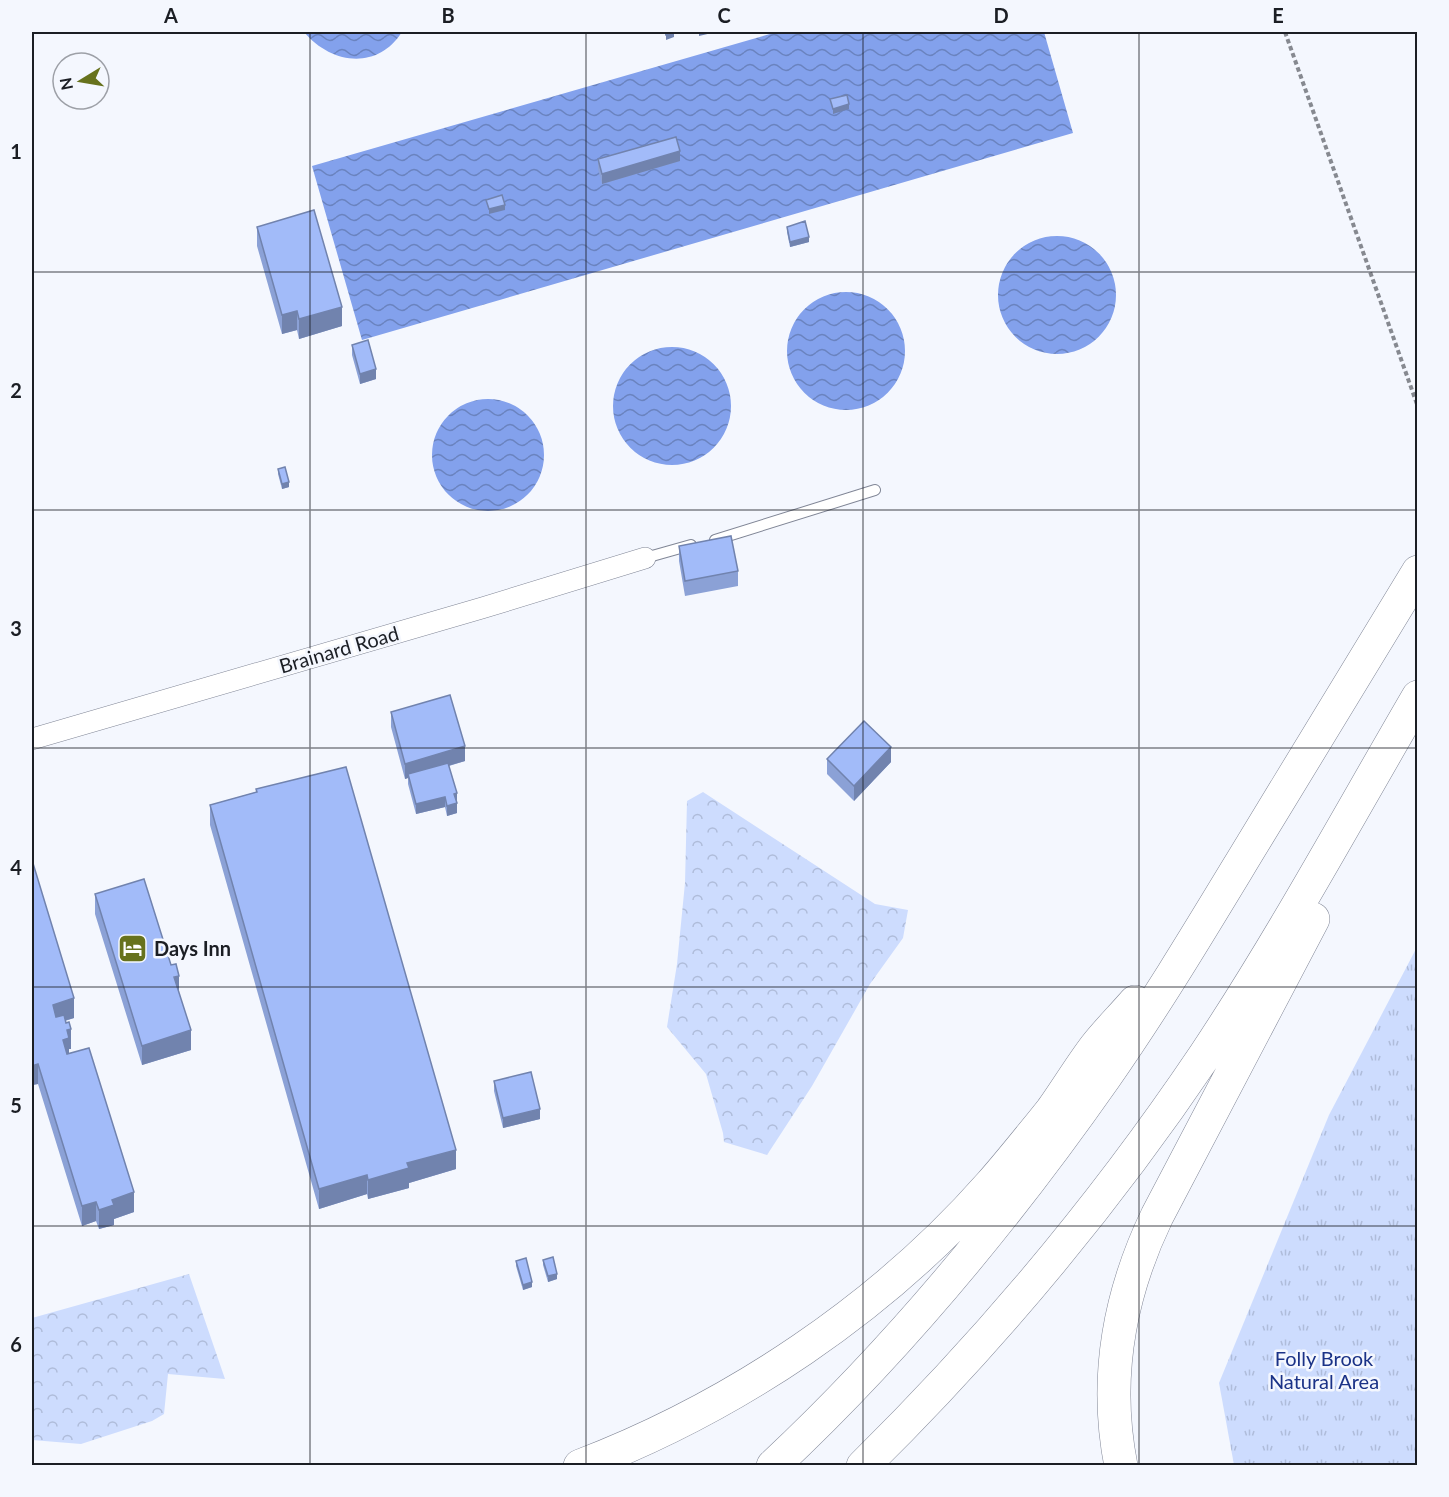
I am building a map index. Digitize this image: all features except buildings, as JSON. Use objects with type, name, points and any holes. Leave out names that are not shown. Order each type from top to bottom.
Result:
[{"type":"highway","points":[[773,1466],[888,1350],[989,1233],[1105,1077],[1202,927],[1418,572]]},
{"type":"highway","points":[[863,1466],[1007,1311],[1147,1138],[1243,995],[1418,697]]},
{"type":"highway","points":[[1121,1466],[1113,1397],[1116,1354],[1124,1302],[1136,1263],[1157,1216],[1326,896],[1368,783]]},
{"type":"highway","points":[[580,1466],[682,1420],[766,1373],[831,1329],[929,1248],[959,1220],[993,1182],[1052,1109],[1097,1045],[1202,927]]},
{"type":"street","name":"Brainard Road","points":[[32,739],[493,605],[645,558]]},
{"type":"lane","points":[[645,558],[727,537],[875,490]]},
{"type":"path","points":[[1285,32],[1418,406]]},
{"type":"green space","points":[[703,792],[875,904],[908,910],[903,938],[870,984],[812,1086],[767,1155],[724,1142],[706,1074],[667,1027],[677,964],[685,883],[687,801]]},
{"type":"green space","name":"Folly Brook Natural Area","points":[[1417,947],[1417,1465],[1234,1465],[1219,1383],[1329,1115]]},
{"type":"green space","points":[[189,1274],[225,1379],[168,1374],[164,1414],[152,1421],[81,1444],[32,1440],[32,1318]]},
{"type":"water","points":[[304,32],[402,32],[392,45],[380,53],[367,58],[354,59],[327,51]]},
{"type":"water","points":[[777,32],[1044,32],[1073,133],[362,340],[312,166]]},
{"type":"water","points":[[1057,236],[1090,246],[1106,262],[1116,295],[1106,328],[1090,344],[1057,354],[1024,344],[1008,328],[998,295],[1008,262],[1024,246]]},
{"type":"water","points":[[846,292],[879,302],[895,318],[905,351],[895,384],[879,400],[846,410],[813,400],[797,384],[787,351],[797,318],[813,302]]},
{"type":"water","points":[[672,347],[705,357],[721,373],[731,406],[721,439],[705,455],[672,465],[639,455],[623,439],[613,406],[623,373],[639,357]]},
{"type":"water","points":[[488,399],[509,403],[527,416],[540,434],[544,455],[540,476],[527,494],[509,507],[488,511],[467,507],[449,494],[436,476],[432,455],[436,434],[449,416],[467,403]]},
{"type":"place","name":"Days Inn","points":[[133,949]]}]
